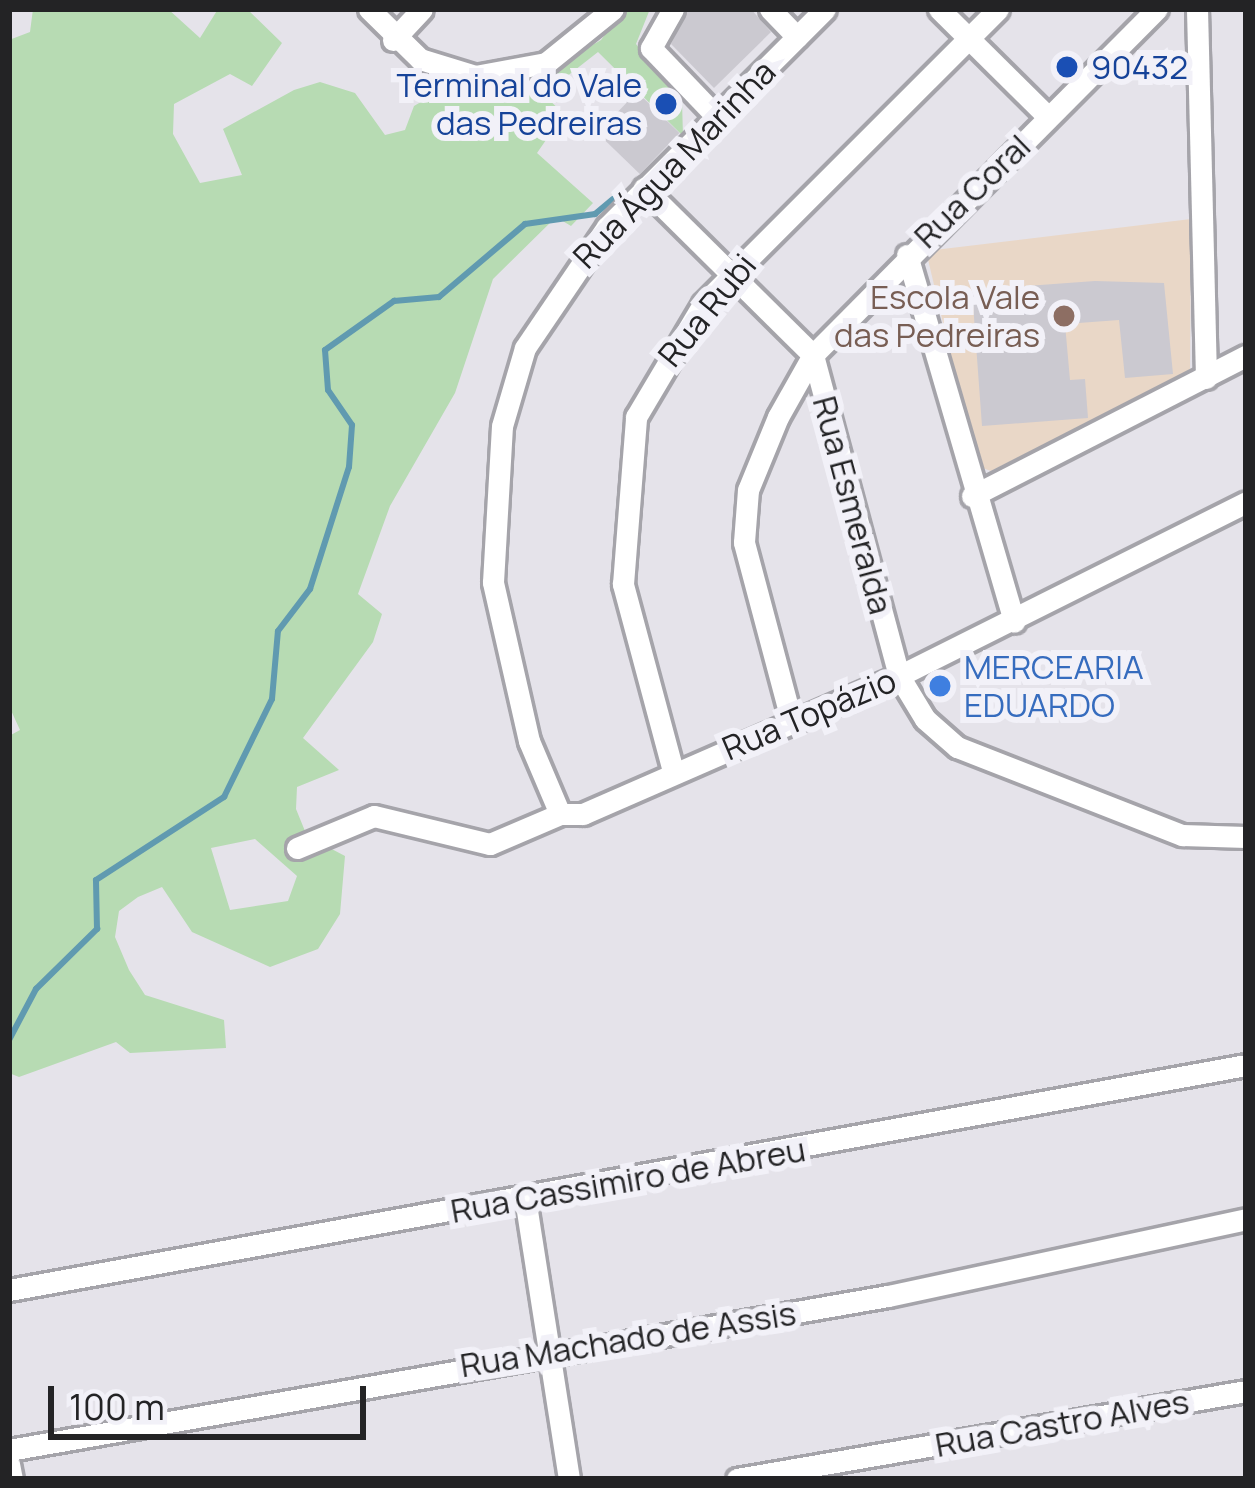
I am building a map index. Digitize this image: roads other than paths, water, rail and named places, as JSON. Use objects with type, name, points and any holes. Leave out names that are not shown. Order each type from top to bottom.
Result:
[{"type":"street","points":[[369,9],[393,40],[452,71],[499,74],[567,53],[613,9]]},
{"type":"street","points":[[393,40],[422,9]]},
{"type":"street","points":[[673,9],[651,48],[715,115]]},
{"type":"street","points":[[770,9],[797,37]]},
{"type":"street","name":"Rua Água Marinha","points":[[560,814],[522,718],[493,582],[502,426],[525,348],[565,280],[644,188],[825,9]]},
{"type":"street","points":[[939,9],[1048,117]]},
{"type":"street","name":"Rua Rubi","points":[[673,771],[623,584],[624,481],[663,356],[729,274],[998,9]]},
{"type":"street","name":"Rua Coral","points":[[792,722],[744,542],[759,454],[813,355],[1157,9]]},
{"type":"street","points":[[1196,9],[1206,378]]},
{"type":"street","name":"Rua Esmeralda","points":[[644,188],[813,355],[899,676]]},
{"type":"street","points":[[908,255],[972,496],[1014,622]]},
{"type":"street","points":[[972,496],[1246,356]]},
{"type":"street","name":"Rua Topázio","points":[[297,848],[374,816],[490,844],[560,814],[584,814],[1014,622],[1246,502]]},
{"type":"street","points":[[899,676],[957,746],[1182,835],[1246,837]]},
{"type":"street","name":"Rua Cassimiro de Abreu","points":[[9,1289],[1246,1065]]},
{"type":"street","points":[[525,1198],[553,1350],[569,1479]]},
{"type":"street","name":"Rua Machado de Assis","points":[[9,1450],[553,1350],[888,1296],[1246,1219]]},
{"type":"street","name":"Rua Castro Alves","points":[[737,1479],[1246,1391]]},
{"type":"street","points":[[9,1464],[12,1479]]},
{"type":"waterway","points":[[9,1040],[36,989],[97,929],[96,880],[224,797],[272,699],[278,631],[310,589],[349,467],[352,425],[328,390],[325,350],[394,301],[439,297],[525,224],[595,214],[613,199]]},
{"type":"place","name":"90432","points":[[1067,67]]},
{"type":"place","name":"Terminal do Vale das Pedreiras","points":[[666,104]]},
{"type":"place","name":"Escola Vale das Pedreiras","points":[[1064,316]]},
{"type":"place","name":"MERCEARIA EDUARDO","points":[[940,686]]}]
